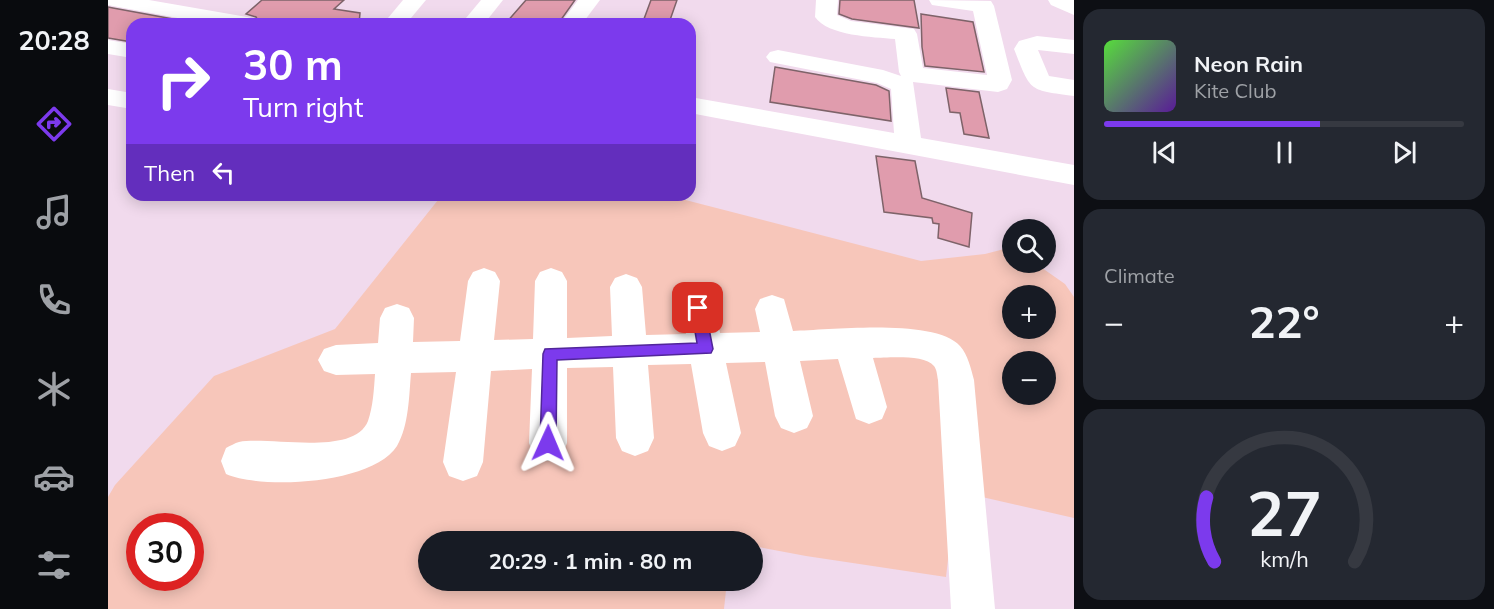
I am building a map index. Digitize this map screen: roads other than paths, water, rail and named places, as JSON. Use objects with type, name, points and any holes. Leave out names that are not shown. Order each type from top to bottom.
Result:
[{"type":"street","points":[[113,0],[214,18]]},
{"type":"street","points":[[399,18],[415,0]]},
{"type":"street","points":[[477,18],[492,0]]},
{"type":"street","points":[[576,18],[589,0]]},
{"type":"street","points":[[594,18],[605,0]]},
{"type":"street","points":[[827,0],[826,17],[830,21],[841,25],[906,34],[911,72],[916,75],[998,84],[1000,80],[983,6],[940,0]]},
{"type":"street","points":[[1059,0],[1074,8]]},
{"type":"street","points":[[1051,22],[1074,24]]},
{"type":"street","points":[[1074,47],[1037,43],[1027,46],[1026,49],[1039,81],[1049,85],[1074,88]]},
{"type":"street","points":[[108,47],[126,50]]},
{"type":"street","points":[[778,57],[883,77],[903,85],[908,145]]},
{"type":"street","points":[[108,97],[126,100]]},
{"type":"street","points":[[696,106],[1074,175]]},
{"type":"street","points":[[463,462],[484,281]]},
{"type":"street","points":[[548,443],[551,281]]},
{"type":"street","points":[[626,287],[634,438]]},
{"type":"street","points":[[698,308],[722,433]]},
{"type":"street","points":[[772,309],[795,416]]},
{"type":"street","points":[[240,461],[335,460],[365,450],[384,432],[394,358],[396,318]]},
{"type":"street","points":[[851,344],[869,407]]},
{"type":"street","points":[[336,360],[851,344],[912,344],[941,351],[948,356],[952,365],[973,609]]}]
